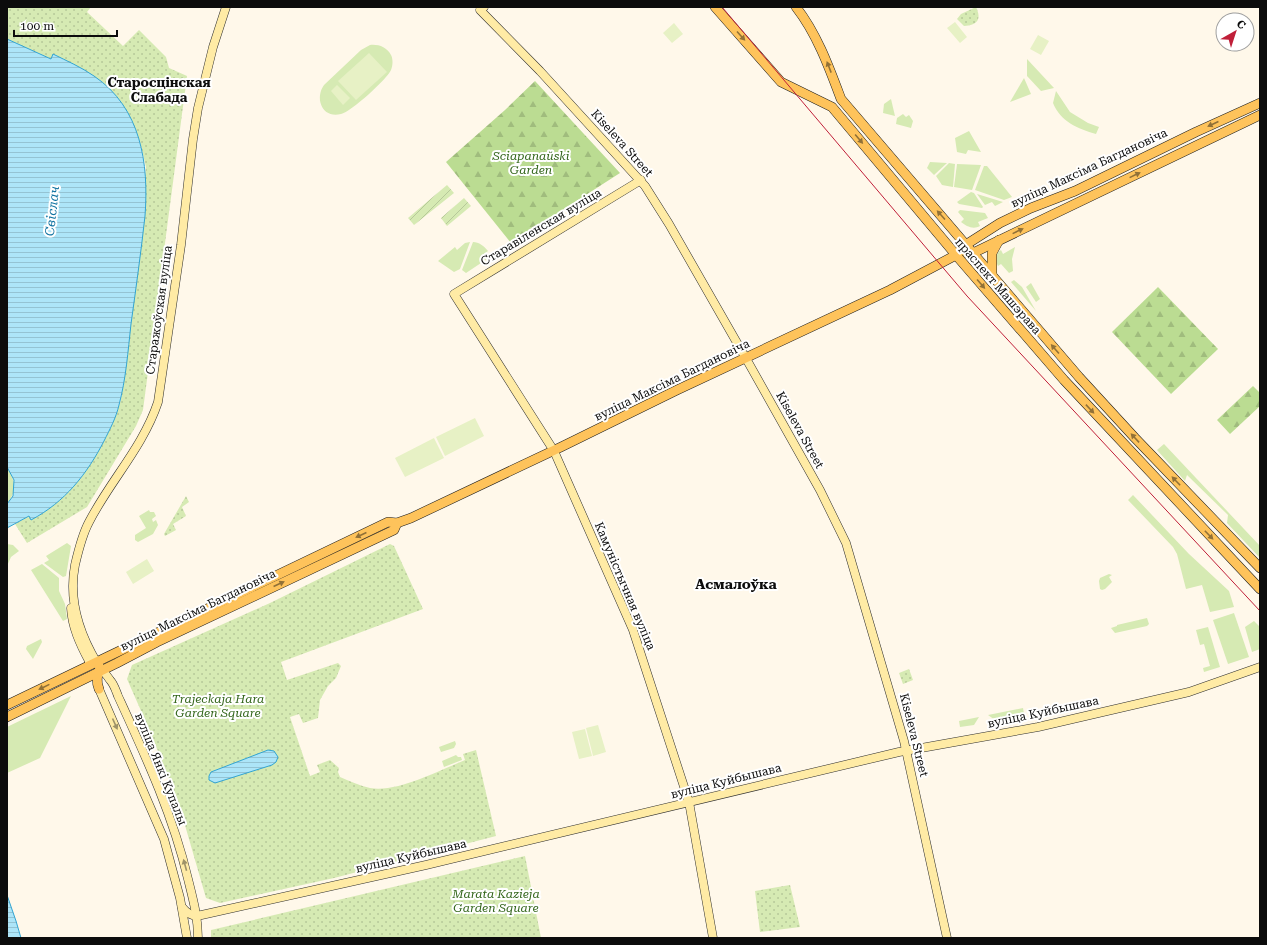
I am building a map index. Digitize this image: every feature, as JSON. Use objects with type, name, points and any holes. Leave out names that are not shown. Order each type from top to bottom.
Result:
[{"type":"main road","name":"Старажоўская вуліца","points":[[97,667],[82,632],[73,599],[73,582],[76,566],[88,524],[138,446],[152,419],[158,402],[181,245],[198,108],[210,55],[226,7]]},
{"type":"main road","name":"праспект Машэрава","points":[[715,7],[781,82],[832,106],[956,255],[1064,380],[1260,589]]},
{"type":"main road","name":"праспект Машэрава","points":[[796,7],[806,20],[826,60],[841,99],[967,244],[992,276],[1079,377],[1260,568]]},
{"type":"main road","name":"Kiseleva Street","points":[[482,9],[641,180],[669,224],[820,490],[846,543],[907,750],[947,938]]},
{"type":"main road","points":[[836,111],[845,102]]},
{"type":"main road","name":"вуліца Максіма Багдановіча","points":[[7,717],[76,683],[112,654],[388,522],[397,523],[411,518],[554,451],[882,293],[956,255],[967,244],[1025,211],[1075,191],[1260,103]]},
{"type":"main road","name":"вуліца Максіма Багдановіча","points":[[956,255],[973,253],[1260,115]]},
{"type":"main road","points":[[1157,151],[1162,150],[1166,153],[1164,161]]},
{"type":"main road","name":"Старавіленская вуліца","points":[[454,294],[641,180]]},
{"type":"main road","points":[[992,276],[992,253],[999,240]]},
{"type":"main road","name":"Камуністычная вуліца","points":[[454,294],[554,451],[633,630],[689,802],[713,938]]},
{"type":"main road","points":[[1064,380],[1070,384],[1076,384],[1079,382],[1079,377]]},
{"type":"main road","points":[[1152,475],[1150,469],[1151,464],[1155,463],[1162,466]]},
{"type":"main road","name":"вуліца Максіма Багдановіча","points":[[7,705],[79,670],[117,663],[157,642],[394,530],[397,523]]},
{"type":"main road","points":[[111,680],[112,671],[117,663]]},
{"type":"main road","name":"вуліца Куйбышава","points":[[197,916],[419,867],[907,750],[1038,727],[1189,692],[1260,666]]},
{"type":"main road","points":[[97,667],[111,680]]},
{"type":"main road","points":[[97,667],[97,682],[99,689]]},
{"type":"main road","name":"вуліца Янкі Купалы","points":[[111,680],[170,816],[185,864],[197,916],[198,937]]},
{"type":"main road","points":[[76,683],[87,684],[99,689]]},
{"type":"main road","name":"вуліца Янкі Купалы","points":[[99,689],[164,839],[182,907],[187,937]]},
{"type":"main road","points":[[151,807],[160,817],[166,818],[170,816]]},
{"type":"main road","points":[[194,903],[201,911],[211,913]]},
{"type":"main road","points":[[182,907],[186,912],[193,916],[197,916],[191,924],[187,937]]},
{"type":"main road","points":[[198,937],[202,923],[211,913]]},
{"type":"green space","points":[[7,7],[91,7],[87,12],[123,46],[139,30],[166,57],[169,68],[187,76],[143,410],[136,426],[87,507],[27,543],[15,524],[29,516],[37,517],[59,501],[68,492],[84,474],[98,452],[117,413],[123,388],[126,364],[146,167],[141,145],[134,127],[126,111],[116,98],[90,75],[73,65],[53,55],[51,59],[7,39]]},
{"type":"green space","points":[[976,7],[978,18],[975,23],[964,26],[957,19],[961,14]]},
{"type":"green space","points":[[955,22],[967,37],[960,43],[947,28]]},
{"type":"green space","points":[[674,23],[683,34],[672,43],[663,33]]},
{"type":"green space","points":[[1038,35],[1049,41],[1041,55],[1030,49]]},
{"type":"green space","points":[[370,45],[382,47],[389,52],[392,57],[391,70],[376,87],[352,108],[341,114],[329,114],[322,107],[320,102],[321,90],[324,85],[361,50]]},
{"type":"green space","points":[[369,53],[387,72],[356,100],[338,81]]},
{"type":"green space","points":[[1027,59],[1054,88],[1041,91],[1027,76]]},
{"type":"green space","points":[[1024,78],[1031,94],[1010,102]]},
{"type":"green space","name":"Sciapanaŭski Garden","points":[[535,81],[620,173],[511,243],[446,162],[505,110]]},
{"type":"green space","points":[[337,85],[350,98],[343,105],[331,91]]},
{"type":"green space","points":[[1056,91],[1070,112],[1088,123],[1099,127],[1096,134],[1076,127],[1060,115],[1053,103]]},
{"type":"green space","points":[[891,99],[895,116],[883,113],[884,104]]},
{"type":"green space","points":[[903,114],[906,117],[909,115],[913,121],[911,128],[896,124],[897,118]]},
{"type":"green space","points":[[969,131],[981,152],[968,150],[966,154],[957,152],[955,138]]},
{"type":"green space","points":[[930,162],[947,163],[934,175],[927,168]]},
{"type":"green space","points":[[949,163],[955,164],[953,187],[942,185],[936,176]]},
{"type":"green space","points":[[957,164],[981,165],[972,190],[954,187]]},
{"type":"green space","points":[[984,166],[987,166],[1012,197],[1004,200],[975,190]]},
{"type":"green space","points":[[447,185],[454,193],[414,225],[408,218]]},
{"type":"green space","points":[[971,192],[974,193],[983,207],[982,208],[959,204],[957,202]]},
{"type":"green space","points":[[977,194],[1003,202],[995,206],[992,202],[985,205]]},
{"type":"green space","points":[[464,198],[471,206],[447,226],[441,218]]},
{"type":"green space","points":[[960,210],[985,213],[988,218],[978,222],[980,226],[975,228],[970,227],[961,222],[964,219],[958,212]]},
{"type":"green space","points":[[470,242],[460,269],[454,272],[438,261],[455,247],[457,250],[465,243]]},
{"type":"green space","points":[[473,242],[485,247],[488,251],[484,254],[487,259],[466,273],[462,270]]},
{"type":"green space","points":[[1015,247],[1012,259],[1013,271],[1009,273],[1001,264],[998,266],[996,257],[1001,250],[1003,254]]},
{"type":"green space","points":[[1014,280],[1022,287],[1036,311],[1011,282]]},
{"type":"green space","points":[[1031,283],[1040,299],[1036,302],[1026,287]]},
{"type":"green space","points":[[1158,287],[1218,349],[1171,394],[1112,332]]},
{"type":"green space","points":[[1253,386],[1260,393],[1260,406],[1230,434],[1217,420]]},
{"type":"green space","points":[[475,418],[484,436],[445,456],[436,437]]},
{"type":"green space","points":[[434,438],[444,458],[405,477],[395,458]]},
{"type":"green space","points":[[1164,444],[1260,546],[1260,558],[1227,523],[1228,515],[1187,475],[1185,481],[1157,450]]},
{"type":"green space","points":[[7,467],[12,477],[14,490],[7,504]]},
{"type":"green space","points":[[1133,495],[1189,554],[1229,591],[1234,607],[1210,612],[1202,585],[1186,589],[1177,554],[1173,547],[1128,500]]},
{"type":"green space","points":[[186,496],[189,502],[182,507],[186,516],[173,524],[176,530],[165,536],[164,534]]},
{"type":"green space","points":[[149,510],[150,512],[154,512],[156,516],[152,519],[153,522],[156,520],[158,525],[153,534],[138,542],[135,540],[135,535],[146,528],[139,516]]},
{"type":"green space","points":[[67,543],[71,546],[66,576],[63,577],[44,563],[49,560],[46,556]]},
{"type":"green space","points":[[7,544],[13,545],[19,551],[11,557],[7,566]]},
{"type":"green space","name":"Trajeckaja Hara Garden Square","points":[[390,544],[394,546],[423,609],[281,662],[287,680],[338,663],[341,666],[336,678],[328,686],[320,700],[318,718],[303,723],[299,714],[290,717],[310,776],[320,772],[317,765],[330,760],[339,768],[338,772],[340,777],[359,785],[381,789],[405,784],[431,775],[465,760],[463,754],[476,750],[496,836],[334,878],[220,903],[206,898],[178,801],[127,679],[132,665],[270,603]]},
{"type":"green space","points":[[147,559],[154,571],[133,584],[126,572]]},
{"type":"green space","points":[[42,564],[59,578],[59,591],[65,604],[67,619],[63,621],[31,570]]},
{"type":"green space","points":[[1109,574],[1112,575],[1109,577],[1112,582],[1105,589],[1100,589],[1100,578]]},
{"type":"green space","points":[[1234,613],[1249,657],[1228,664],[1213,620]]},
{"type":"green space","points":[[1147,618],[1149,624],[1147,626],[1115,633],[1111,628],[1117,625]]},
{"type":"green space","points":[[1254,621],[1260,627],[1260,649],[1252,652],[1245,627]]},
{"type":"green space","points":[[1208,627],[1220,667],[1204,672],[1203,668],[1210,666],[1204,644],[1200,645],[1196,630]]},
{"type":"green space","points":[[41,639],[42,642],[33,659],[26,649],[27,646]]},
{"type":"green space","points":[[909,669],[913,680],[903,684],[899,673]]},
{"type":"green space","points":[[71,696],[40,758],[7,773],[7,727]]},
{"type":"green space","points":[[1023,708],[1024,714],[995,720],[988,715]]},
{"type":"green space","points":[[979,717],[974,725],[960,727],[959,721]]},
{"type":"green space","points":[[598,725],[606,752],[593,756],[586,728]]},
{"type":"green space","points":[[585,729],[592,756],[579,759],[572,732]]},
{"type":"green space","points":[[455,741],[456,744],[454,748],[441,752],[439,747]]},
{"type":"green space","points":[[456,755],[461,757],[462,760],[444,767],[442,761]]},
{"type":"green space","name":"Marata Kazieja Garden Square","points":[[525,856],[541,938],[211,938],[211,930]]},
{"type":"green space","points":[[790,885],[800,927],[760,932],[755,891]]},
{"type":"water","name":"Свіслач","points":[[7,39],[51,59],[53,54],[74,64],[94,76],[110,89],[132,120],[139,138],[143,157],[146,196],[145,216],[125,375],[115,419],[90,465],[65,496],[43,513],[31,520],[29,516],[7,528],[7,504],[13,496],[14,480],[7,467]]},
{"type":"water","points":[[268,750],[274,751],[278,757],[276,762],[272,765],[215,783],[209,780],[211,772]]},
{"type":"water","points":[[7,895],[16,921],[21,938],[7,938]]},
{"type":"tram line","points":[[722,7],[967,296],[1260,611]]},
{"type":"district","name":"Старосцінская Слабада","points":[[159,90]]},
{"type":"district","name":"Асмалоўка","points":[[736,584]]}]
